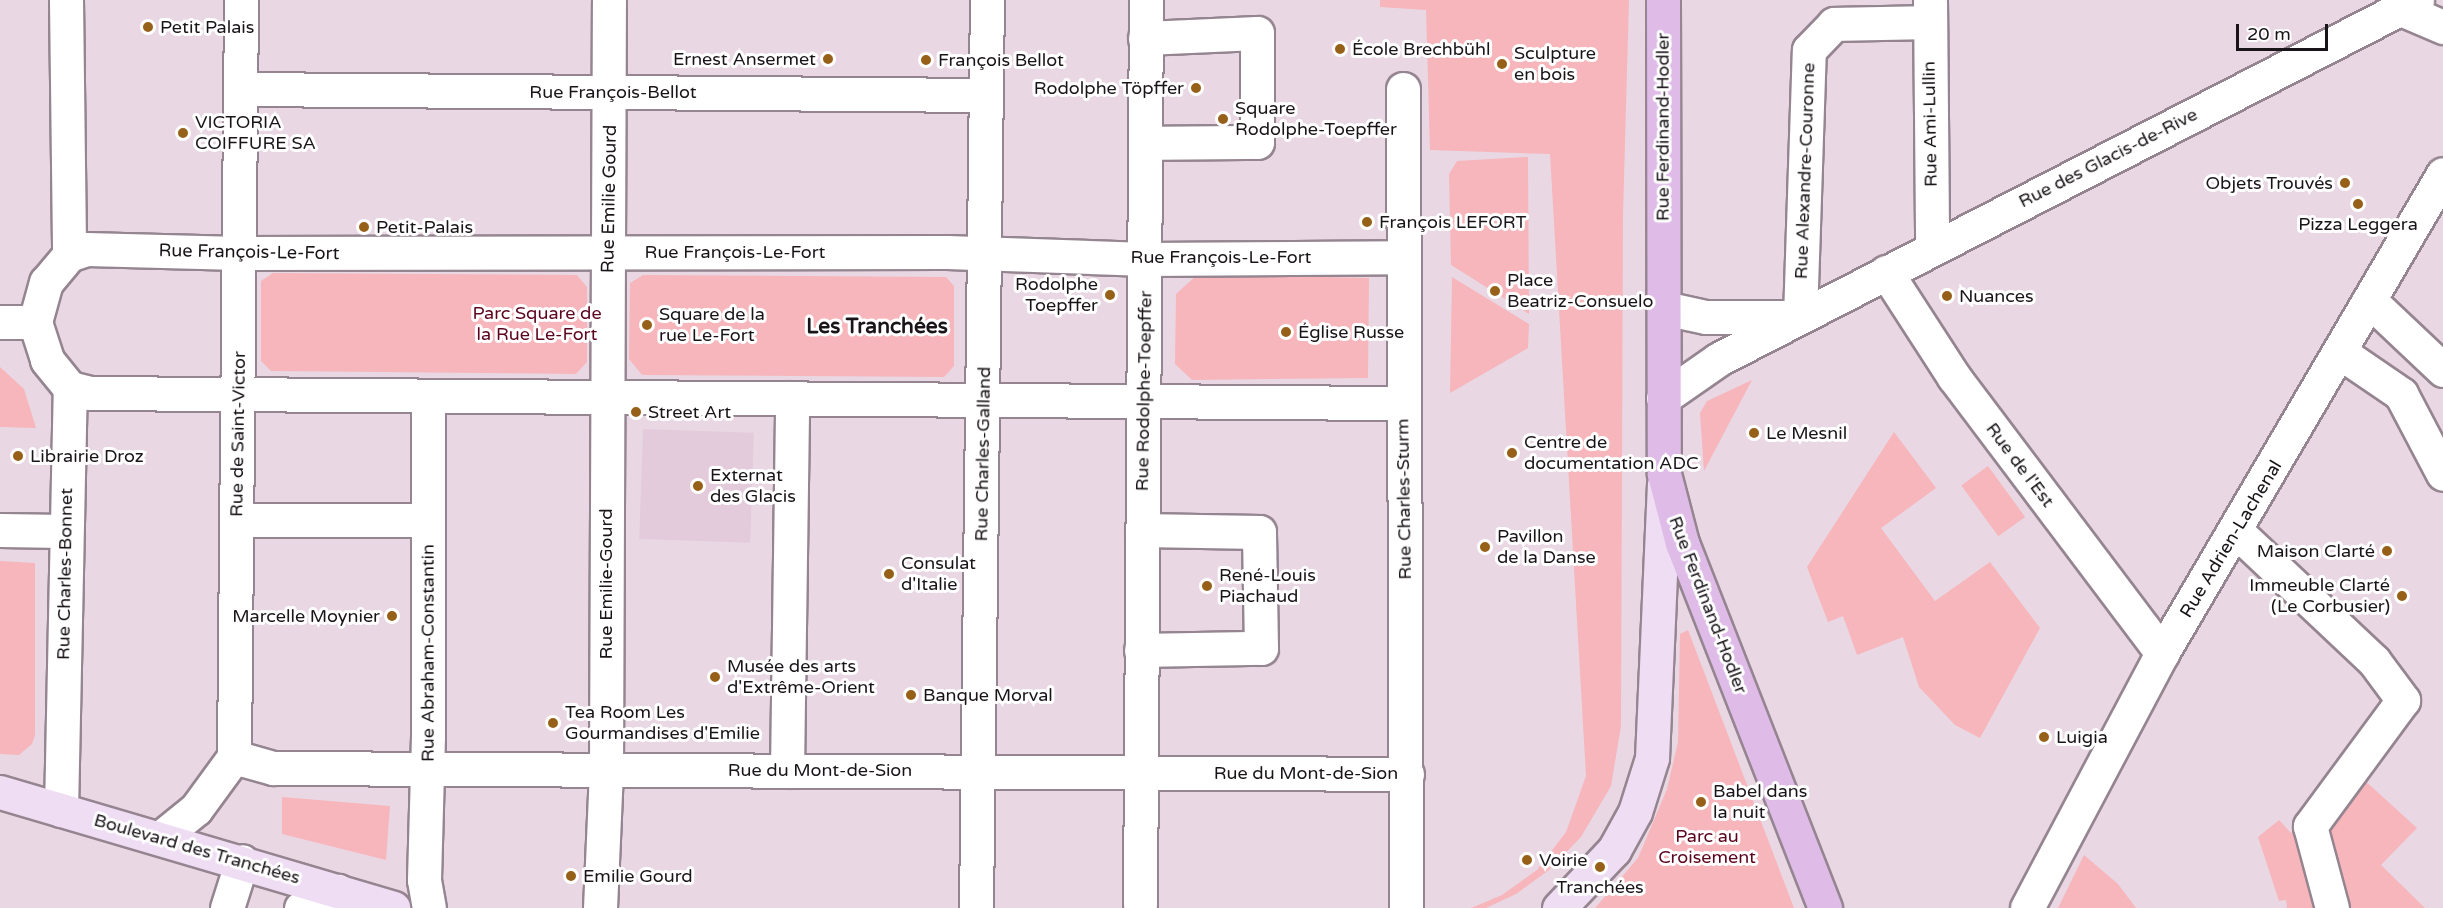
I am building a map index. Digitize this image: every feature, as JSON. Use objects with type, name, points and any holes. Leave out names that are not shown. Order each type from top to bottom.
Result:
[{"type":"main road","name":"Rue Ferdinand-Hodler","points":[[1664,0],[1664,474],[1683,543],[1826,908]]},
{"type":"main road","points":[[1559,908],[1614,850],[1635,812],[1652,758],[1664,474]]},
{"type":"main road","name":"Boulevard des Tranchées","points":[[0,792],[242,861],[393,908]]},
{"type":"street","points":[[66,0],[69,255],[46,282],[35,322],[47,360],[70,388],[90,393],[428,397],[985,398],[1403,403]]},
{"type":"street","name":"Rue de Saint-Victor","points":[[234,758],[241,0]]},
{"type":"street","name":"Rue Emilie Gourd","points":[[607,398],[609,0]]},
{"type":"street","name":"Rue Charles-Galland","points":[[976,908],[985,398],[987,0]]},
{"type":"street","name":"Rue Rodolphe-Toepffer","points":[[1140,904],[1142,400],[1147,143],[1146,0]]},
{"type":"street","points":[[2409,4],[2443,27]]},
{"type":"street","name":"Rue des Glacis-de-Rive","points":[[1663,398],[1719,359],[1800,316],[2409,4]]},
{"type":"street","name":"Rue Ami-Lullin","points":[[1929,11],[1932,248]]},
{"type":"street","name":"Rue Alexandre-Couronne","points":[[1800,316],[1809,50],[1834,24],[1929,11]]},
{"type":"street","points":[[1145,38],[1257,33],[1257,142],[1147,143]]},
{"type":"street","name":"Rue François-Bellot","points":[[240,89],[985,95]]},
{"type":"street","name":"Rue Charles-Sturm","points":[[1403,89],[1406,908]]},
{"type":"street","name":"Rue Adrien-Lachenal","points":[[2026,908],[2162,653],[2341,353],[2369,300],[2443,174]]},
{"type":"street","name":"Rue François-Le-Fort","points":[[69,255],[86,249],[239,253],[984,252],[1146,259],[1402,256]]},
{"type":"street","name":"Rue de l'Est","points":[[1886,272],[1954,377],[2162,653]]},
{"type":"street","points":[[2369,300],[2443,370]]},
{"type":"street","name":"Rue des Glacis-de-Rive","points":[[1664,308],[1706,317],[1800,316]]},
{"type":"street","points":[[0,322],[35,322]]},
{"type":"street","points":[[2341,353],[2401,394],[2443,474]]},
{"type":"street","name":"Rue Charles-Bonnet","points":[[61,810],[65,531],[70,388]]},
{"type":"street","name":"Rue Abraham-Constantin","points":[[428,397],[428,770],[424,880],[429,908]]},
{"type":"street","name":"Rue Emilie-Gourd","points":[[606,770],[607,398]]},
{"type":"street","points":[[787,771],[792,398]]},
{"type":"street","points":[[237,520],[428,520]]},
{"type":"street","points":[[0,530],[65,531]]},
{"type":"street","points":[[1141,650],[1261,648],[1259,532],[1142,530]]},
{"type":"street","points":[[2236,531],[2374,661],[2403,700],[2310,826],[2332,908]]},
{"type":"street","points":[[160,838],[195,809],[234,758]]},
{"type":"street","name":"Rue du Mont-de-Sion","points":[[234,758],[273,768],[1407,774]]},
{"type":"street","points":[[600,908],[606,770]]},
{"type":"street","points":[[227,908],[242,861]]},
{"type":"street","points":[[301,908],[338,891]]},
{"type":"shaded area","name":"Externat des Glacis","points":[[643,429],[754,433],[750,543],[639,539]]},
{"type":"green space","points":[[1380,0],[1629,0],[1623,215],[1621,726],[1611,786],[1581,837],[1549,870],[1516,894],[1486,908],[1471,908],[1502,895],[1537,870],[1566,832],[1586,776],[1550,154],[1430,150],[1426,10],[1380,7]]},
{"type":"green space","points":[[1528,157],[1529,314],[1451,265],[1449,174],[1457,161]]},
{"type":"green space","name":"Parc Square de la Rue Le-Fort","points":[[273,273],[577,275],[587,287],[587,362],[576,374],[271,371],[261,361],[261,281]]},
{"type":"green space","points":[[1198,274],[1369,278],[1368,378],[1192,380],[1175,364],[1176,294]]},
{"type":"green space","name":"Parc Square de la Rue Le-Fort","points":[[643,275],[946,277],[954,286],[954,366],[944,377],[642,375],[629,359],[630,283]]},
{"type":"green space","points":[[1452,277],[1529,324],[1528,348],[1450,393]]},
{"type":"green space","points":[[0,367],[24,389],[36,428],[0,427]]},
{"type":"green space","points":[[1752,380],[1704,471],[1700,413],[1707,401]]},
{"type":"green space","points":[[1894,432],[1936,488],[1881,528],[1935,601],[1990,562],[2040,628],[1980,738],[1955,725],[1919,687],[1903,637],[1857,655],[1843,616],[1828,622],[1807,567]]},
{"type":"green space","points":[[1988,466],[2025,517],[1998,536],[1961,485]]},
{"type":"green space","points":[[0,561],[35,563],[35,735],[32,744],[19,755],[0,754]]},
{"type":"green space","name":"Parc au Croisement","points":[[1688,630],[1794,908],[1595,908],[1638,858],[1667,789],[1678,742],[1680,634]]},
{"type":"green space","points":[[2362,778],[2417,828],[2381,865],[2425,908],[2350,908],[2326,835],[2328,821]]},
{"type":"green space","points":[[282,797],[390,806],[386,860],[282,834]]},
{"type":"green space","points":[[2279,820],[2291,833],[2299,831],[2324,908],[2287,908],[2286,900],[2279,901],[2258,837]]},
{"type":"green space","points":[[2084,855],[2118,884],[2136,908],[2058,908]]},
{"type":"place","name":"Petit Palais","points":[[148,27]]},
{"type":"place","name":"École Brechbühl","points":[[1340,49]]},
{"type":"place","name":"Ernest Ansermet","points":[[828,59]]},
{"type":"place","name":"François Bellot","points":[[926,60]]},
{"type":"place","name":"Sculpture en bois","points":[[1502,64]]},
{"type":"place","name":"Rodolphe Töpffer","points":[[1196,88]]},
{"type":"place","name":"Square Rodolphe-Toepffer","points":[[1223,119]]},
{"type":"place","name":"VICTORIA COIFFURE SA","points":[[183,133]]},
{"type":"place","name":"Objets Trouvés","points":[[2345,183]]},
{"type":"place","name":"Pizza Leggera","points":[[2358,204]]},
{"type":"place","name":"François LEFORT","points":[[1367,222]]},
{"type":"place","name":"Petit-Palais","points":[[364,227]]},
{"type":"place","name":"Place Beatriz-Consuelo","points":[[1495,291]]},
{"type":"place","name":"Rodolphe Toepffer","points":[[1110,295]]},
{"type":"place","name":"Nuances","points":[[1947,296]]},
{"type":"place","name":"Square de la rue Le-Fort","points":[[647,325]]},
{"type":"place","name":"Église Russe","points":[[1286,332]]},
{"type":"place","name":"Street Art","points":[[636,412]]},
{"type":"place","name":"Le Mesnil","points":[[1754,433]]},
{"type":"place","name":"Centre de documentation ADC","points":[[1512,453]]},
{"type":"place","name":"Librairie Droz","points":[[18,456]]},
{"type":"place","name":"Externat des Glacis","points":[[698,486]]},
{"type":"place","name":"Pavillon de la Danse","points":[[1485,547]]},
{"type":"place","name":"Maison Clarté","points":[[2387,551]]},
{"type":"place","name":"Consulat d'Italie","points":[[889,574]]},
{"type":"place","name":"René-Louis Piachaud","points":[[1207,586]]},
{"type":"place","name":"Immeuble Clarté (Le Corbusier)","points":[[2402,596]]},
{"type":"place","name":"Marcelle Moynier","points":[[392,616]]},
{"type":"place","name":"Musée des arts d'Extrême-Orient","points":[[715,677]]},
{"type":"place","name":"Banque Morval","points":[[911,695]]},
{"type":"place","name":"Tea Room Les Gourmandises d'Emilie","points":[[553,723]]},
{"type":"place","name":"Luigia","points":[[2044,737]]},
{"type":"place","name":"Babel dans la nuit","points":[[1701,802]]},
{"type":"place","name":"Voirie","points":[[1527,860]]},
{"type":"place","name":"Tranchées","points":[[1600,867]]},
{"type":"place","name":"Emilie Gourd","points":[[571,876]]},
{"type":"district","name":"Les Tranchées","points":[[877,327]]}]
